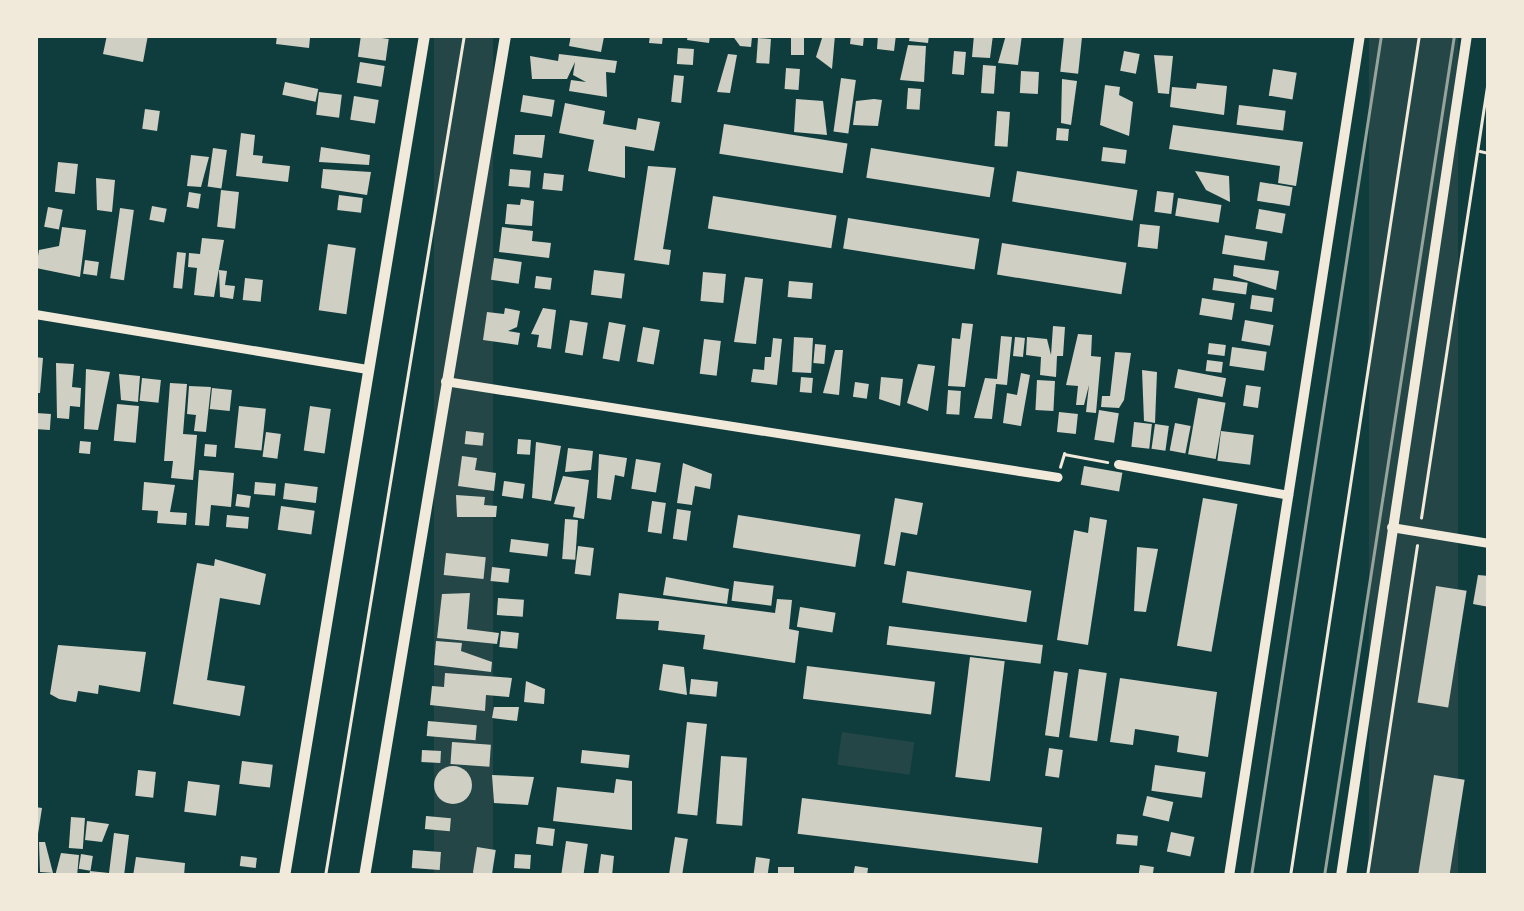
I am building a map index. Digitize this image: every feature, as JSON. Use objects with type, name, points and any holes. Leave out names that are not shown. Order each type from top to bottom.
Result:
[{"type":"main road","points":[[284,876],[424,35]]},
{"type":"main road","points":[[364,876],[505,35]]},
{"type":"street","points":[[1229,876],[1360,35]]},
{"type":"street","points":[[1341,876],[1390,528],[1467,35]]},
{"type":"street","points":[[35,314],[370,368]]},
{"type":"street","points":[[445,381],[1058,478]]},
{"type":"street","points":[[1118,464],[1288,495]]},
{"type":"street","points":[[1390,528],[1489,543]]},
{"type":"path","points":[[325,876],[464,35]]},
{"type":"path","points":[[1290,876],[1419,35]]},
{"type":"path","points":[[1367,876],[1489,74]]},
{"type":"path","points":[[1478,150],[1489,153]]},
{"type":"path","points":[[1058,478],[1064,454],[1118,464]]},
{"type":"shaded area","points":[[434,35],[493,35],[493,876],[434,876]]},
{"type":"shaded area","points":[[1369,35],[1458,35],[1458,876],[1369,876]]},
{"type":"shaded area","points":[[842,732],[914,742],[910,775],[837,765]]},
{"type":"building","points":[[107,35],[148,35],[143,62],[103,54]]},
{"type":"building","points":[[277,35],[322,35],[310,38],[309,48],[276,44]]},
{"type":"building","points":[[361,35],[389,39],[386,61],[358,57]]},
{"type":"building","points":[[571,35],[604,37],[601,52],[569,46]]},
{"type":"building","points":[[650,35],[663,35],[662,44],[649,43]]},
{"type":"building","points":[[688,35],[710,35],[709,43],[687,40]]},
{"type":"building","points":[[732,35],[752,37],[751,47],[740,46]]},
{"type":"building","points":[[791,35],[804,35],[804,55],[791,55]]},
{"type":"building","points":[[823,35],[835,35],[832,69],[816,57]]},
{"type":"building","points":[[851,35],[864,35],[863,46],[850,44]]},
{"type":"building","points":[[878,35],[896,35],[894,51],[877,49]]},
{"type":"building","points":[[910,35],[929,35],[928,43],[909,41]]},
{"type":"building","points":[[974,35],[993,35],[990,58],[972,57]]},
{"type":"building","points":[[1006,35],[1022,35],[1018,65],[998,63]]},
{"type":"building","points":[[1064,36],[1082,38],[1078,74],[1060,72]]},
{"type":"building","points":[[758,38],[771,39],[769,64],[756,63]]},
{"type":"building","points":[[908,45],[926,46],[924,82],[900,80]]},
{"type":"building","points":[[678,48],[694,49],[693,65],[677,64]]},
{"type":"building","points":[[954,51],[966,52],[964,75],[952,74]]},
{"type":"building","points":[[1124,51],[1140,54],[1136,74],[1120,71]]},
{"type":"building","points":[[559,54],[617,61],[615,73],[606,72],[607,97],[569,91],[571,80],[586,82],[573,75],[575,62],[567,79],[532,79],[530,56],[558,61]]},
{"type":"building","points":[[728,54],[737,55],[730,93],[717,92]]},
{"type":"building","points":[[1154,55],[1173,56],[1169,94],[1158,93]]},
{"type":"building","points":[[360,62],[385,66],[381,87],[357,83]]},
{"type":"building","points":[[983,65],[996,66],[994,94],[981,93]]},
{"type":"building","points":[[786,68],[800,69],[799,90],[785,89]]},
{"type":"building","points":[[1273,69],[1297,73],[1292,99],[1269,96]]},
{"type":"building","points":[[1021,71],[1039,72],[1038,94],[1020,93]]},
{"type":"building","points":[[674,75],[684,76],[681,103],[671,102]]},
{"type":"building","points":[[841,78],[856,80],[848,134],[833,131]]},
{"type":"building","points":[[1062,79],[1077,81],[1071,125],[1061,123]]},
{"type":"building","points":[[285,82],[318,89],[316,102],[282,95]]},
{"type":"building","points":[[1197,83],[1227,86],[1224,115],[1170,107],[1172,87],[1196,89]]},
{"type":"building","points":[[1105,85],[1120,87],[1119,95],[1133,102],[1129,136],[1100,125]]},
{"type":"building","points":[[908,88],[921,89],[920,110],[907,109]]},
{"type":"building","points":[[319,92],[342,95],[339,118],[316,115]]},
{"type":"building","points":[[523,95],[555,100],[552,117],[520,112]]},
{"type":"building","points":[[354,96],[379,100],[375,124],[350,120]]},
{"type":"building","points":[[796,99],[823,101],[827,135],[794,132]]},
{"type":"building","points":[[882,100],[878,126],[853,125],[856,101]]},
{"type":"building","points":[[565,103],[605,111],[603,124],[636,130],[638,118],[660,122],[654,151],[625,146],[625,178],[588,171],[594,140],[559,133]]},
{"type":"building","points":[[1239,105],[1286,111],[1283,131],[1237,125]]},
{"type":"building","points":[[145,109],[160,111],[157,131],[142,129]]},
{"type":"building","points":[[997,111],[1010,112],[1008,147],[995,146]]},
{"type":"building","points":[[724,124],[847,144],[843,173],[719,154]]},
{"type":"building","points":[[1173,125],[1303,142],[1296,186],[1278,183],[1280,166],[1169,149]]},
{"type":"building","points":[[1057,128],[1069,129],[1068,141],[1056,140]]},
{"type":"building","points":[[241,133],[255,135],[253,155],[263,156],[262,163],[290,166],[288,182],[236,176]]},
{"type":"building","points":[[515,135],[545,135],[542,158],[513,154]]},
{"type":"building","points":[[321,147],[370,155],[369,165],[319,162]]},
{"type":"building","points":[[1103,147],[1127,150],[1125,164],[1101,161]]},
{"type":"building","points":[[213,148],[227,150],[221,189],[208,187]]},
{"type":"building","points":[[871,148],[994,168],[990,197],[866,178]]},
{"type":"building","points":[[191,155],[209,157],[201,187],[187,186]]},
{"type":"building","points":[[58,162],[78,164],[75,194],[55,192]]},
{"type":"building","points":[[648,166],[676,168],[663,249],[671,250],[669,265],[634,260]]},
{"type":"building","points":[[323,169],[371,172],[367,195],[321,188]]},
{"type":"building","points":[[510,169],[531,171],[529,188],[509,186]]},
{"type":"building","points":[[1017,171],[1137,190],[1133,221],[1012,202]]},
{"type":"building","points":[[1195,171],[1229,176],[1230,202],[1206,190]]},
{"type":"building","points":[[544,173],[564,175],[562,191],[542,189]]},
{"type":"building","points":[[96,178],[115,180],[112,212],[97,210]]},
{"type":"building","points":[[1260,182],[1293,187],[1290,206],[1257,201]]},
{"type":"building","points":[[221,190],[239,192],[235,229],[217,227]]},
{"type":"building","points":[[1157,191],[1174,193],[1171,214],[1154,212]]},
{"type":"building","points":[[189,192],[201,194],[199,209],[187,207]]},
{"type":"building","points":[[339,195],[363,198],[361,213],[337,210]]},
{"type":"building","points":[[713,196],[836,216],[831,248],[708,229]]},
{"type":"building","points":[[1178,198],[1221,205],[1219,223],[1175,216]]},
{"type":"building","points":[[521,199],[534,201],[532,226],[505,224],[507,204],[520,205]]},
{"type":"building","points":[[152,206],[167,209],[164,223],[149,220]]},
{"type":"building","points":[[48,207],[63,210],[59,229],[44,227]]},
{"type":"building","points":[[120,208],[134,210],[124,280],[110,278]]},
{"type":"building","points":[[1259,209],[1286,214],[1282,233],[1256,229]]},
{"type":"building","points":[[848,218],[979,239],[975,269],[843,249]]},
{"type":"building","points":[[1140,224],[1160,226],[1157,249],[1138,247]]},
{"type":"building","points":[[62,227],[86,230],[80,277],[36,268],[39,250],[59,246]]},
{"type":"building","points":[[502,227],[533,231],[532,241],[551,243],[549,258],[499,252]]},
{"type":"building","points":[[1225,235],[1267,242],[1264,260],[1222,254]]},
{"type":"building","points":[[202,238],[224,240],[214,297],[194,295],[197,268],[188,267],[189,253],[200,254]]},
{"type":"building","points":[[1002,243],[1126,263],[1121,294],[997,275]]},
{"type":"building","points":[[328,244],[356,248],[346,314],[319,310]]},
{"type":"building","points":[[177,252],[186,253],[182,289],[173,288]]},
{"type":"building","points":[[494,258],[522,262],[519,284],[491,280]]},
{"type":"building","points":[[85,260],[99,262],[97,276],[83,274]]},
{"type":"building","points":[[1234,265],[1279,271],[1276,290],[1233,276]]},
{"type":"building","points":[[219,270],[227,271],[225,285],[235,286],[233,299],[220,297]]},
{"type":"building","points":[[594,270],[625,274],[622,299],[591,295]]},
{"type":"building","points":[[703,272],[726,274],[723,303],[700,301]]},
{"type":"building","points":[[536,276],[552,278],[550,290],[535,288]]},
{"type":"building","points":[[745,277],[763,279],[756,344],[734,342]]},
{"type":"building","points":[[245,278],[263,280],[261,302],[243,300]]},
{"type":"building","points":[[1214,278],[1248,283],[1246,295],[1212,290]]},
{"type":"building","points":[[789,281],[813,283],[812,299],[788,297]]},
{"type":"building","points":[[1252,295],[1274,298],[1272,312],[1250,309]]},
{"type":"building","points":[[1202,298],[1235,303],[1232,320],[1199,315]]},
{"type":"building","points":[[505,308],[520,311],[517,327],[508,331],[520,333],[518,345],[483,340],[487,312],[504,314]]},
{"type":"building","points":[[543,308],[556,310],[551,349],[537,347],[539,335],[531,334]]},
{"type":"building","points":[[570,320],[588,323],[583,355],[565,353]]},
{"type":"building","points":[[1245,320],[1274,325],[1270,346],[1241,341]]},
{"type":"building","points":[[609,322],[626,325],[619,361],[603,358]]},
{"type":"building","points":[[962,323],[973,324],[965,387],[948,386],[952,338],[960,339]]},
{"type":"building","points":[[1053,326],[1065,327],[1063,356],[1057,356],[1056,377],[1040,375],[1041,357],[1026,355],[1027,337],[1047,339],[1051,355]]},
{"type":"building","points":[[643,327],[660,330],[654,364],[637,361]]},
{"type":"building","points":[[1078,334],[1092,335],[1091,356],[1101,357],[1096,413],[1086,412],[1089,385],[1084,405],[1076,405],[1078,386],[1066,385]]},
{"type":"building","points":[[1001,336],[1012,337],[1007,385],[996,384],[992,419],[974,418],[985,378],[997,379]]},
{"type":"building","points":[[794,337],[813,338],[811,373],[792,372]]},
{"type":"building","points":[[1015,337],[1025,338],[1023,357],[1013,356]]},
{"type":"building","points":[[773,338],[782,339],[777,385],[751,382],[753,369],[764,370],[765,357],[771,357]]},
{"type":"building","points":[[704,339],[721,341],[717,376],[700,374]]},
{"type":"building","points":[[1209,343],[1226,345],[1225,356],[1208,354]]},
{"type":"building","points":[[815,344],[826,345],[824,364],[813,363]]},
{"type":"building","points":[[1232,347],[1267,352],[1264,371],[1229,366]]},
{"type":"building","points":[[835,350],[843,350],[839,395],[823,393]]},
{"type":"building","points":[[1115,352],[1131,353],[1124,400],[1119,408],[1101,407],[1102,396],[1110,396]]},
{"type":"building","points":[[35,357],[43,358],[40,393],[35,393]]},
{"type":"building","points":[[1207,360],[1223,362],[1222,373],[1206,371]]},
{"type":"building","points":[[56,363],[74,364],[72,387],[81,388],[80,407],[70,406],[69,419],[57,418]]},
{"type":"building","points":[[918,364],[935,366],[928,411],[907,403]]},
{"type":"building","points":[[86,369],[110,372],[98,430],[84,429]]},
{"type":"building","points":[[1178,369],[1226,378],[1222,397],[1174,388]]},
{"type":"building","points":[[1142,370],[1157,372],[1155,423],[1144,421]]},
{"type":"building","points":[[1021,373],[1030,375],[1021,426],[1003,423],[1007,393],[1017,395]]},
{"type":"building","points":[[119,374],[140,376],[138,402],[121,400]]},
{"type":"building","points":[[801,377],[813,378],[812,393],[800,392]]},
{"type":"building","points":[[881,377],[903,379],[900,406],[879,399]]},
{"type":"building","points":[[142,378],[161,380],[158,403],[140,401]]},
{"type":"building","points":[[1037,380],[1055,381],[1053,411],[1035,410]]},
{"type":"building","points":[[855,382],[869,384],[867,399],[853,397]]},
{"type":"building","points":[[170,383],[187,384],[183,434],[197,435],[193,480],[171,478],[173,461],[164,461]]},
{"type":"building","points":[[1246,385],[1261,387],[1258,408],[1243,406]]},
{"type":"building","points":[[189,386],[211,387],[206,432],[194,431],[196,415],[187,414]]},
{"type":"building","points":[[212,388],[232,390],[230,411],[210,409]]},
{"type":"building","points":[[948,390],[961,391],[959,415],[946,414]]},
{"type":"building","points":[[1198,398],[1226,403],[1216,459],[1188,454]]},
{"type":"building","points":[[117,404],[139,406],[136,443],[114,441]]},
{"type":"building","points":[[239,406],[266,409],[261,451],[235,448]]},
{"type":"building","points":[[310,406],[331,409],[325,453],[304,451]]},
{"type":"building","points":[[1099,410],[1119,413],[1114,443],[1094,440]]},
{"type":"building","points":[[1059,412],[1078,414],[1076,434],[1057,432]]},
{"type":"building","points":[[36,413],[51,414],[50,430],[35,429]]},
{"type":"building","points":[[1134,422],[1152,424],[1149,449],[1131,447]]},
{"type":"building","points":[[1175,423],[1191,426],[1185,454],[1170,450]]},
{"type":"building","points":[[1155,424],[1169,426],[1165,451],[1152,449]]},
{"type":"building","points":[[466,431],[484,433],[483,446],[465,444]]},
{"type":"building","points":[[1221,431],[1254,435],[1250,465],[1217,461]]},
{"type":"building","points":[[266,432],[281,434],[277,459],[263,457]]},
{"type":"building","points":[[518,439],[531,440],[530,455],[517,454]]},
{"type":"building","points":[[80,441],[91,442],[90,454],[79,453]]},
{"type":"building","points":[[536,442],[561,446],[551,501],[532,498]]},
{"type":"building","points":[[205,444],[217,445],[216,457],[204,456]]},
{"type":"building","points":[[568,448],[593,451],[591,470],[565,472]]},
{"type":"building","points":[[599,454],[627,458],[624,477],[615,475],[611,500],[597,498]]},
{"type":"building","points":[[462,456],[477,458],[475,470],[496,473],[494,491],[458,486]]},
{"type":"building","points":[[636,459],[661,463],[656,493],[631,489]]},
{"type":"building","points":[[683,463],[712,474],[710,489],[695,486],[692,505],[677,503]]},
{"type":"building","points":[[1084,466],[1122,473],[1119,491],[1081,485]]},
{"type":"building","points":[[199,470],[234,473],[231,507],[211,505],[209,526],[195,525]]},
{"type":"building","points":[[563,476],[589,480],[584,519],[573,517],[575,507],[554,504]]},
{"type":"building","points":[[504,481],[525,484],[523,499],[502,496]]},
{"type":"building","points":[[144,482],[175,485],[170,512],[187,513],[186,525],[157,523],[158,511],[142,510]]},
{"type":"building","points":[[255,482],[276,484],[275,496],[254,494]]},
{"type":"building","points":[[285,483],[318,487],[316,503],[283,499]]},
{"type":"building","points":[[237,494],[251,496],[249,508],[235,506]]},
{"type":"building","points":[[456,495],[485,497],[484,505],[497,506],[496,517],[457,517]]},
{"type":"building","points":[[895,498],[923,503],[917,535],[901,532],[895,566],[884,564]]},
{"type":"building","points":[[1203,498],[1237,504],[1211,652],[1177,646]]},
{"type":"building","points":[[652,501],[666,503],[662,534],[648,532]]},
{"type":"building","points":[[281,506],[315,511],[311,534],[278,530]]},
{"type":"building","points":[[677,509],[691,511],[687,541],[673,539]]},
{"type":"building","points":[[227,515],[249,517],[248,529],[226,527]]},
{"type":"building","points":[[738,515],[860,534],[855,567],[733,548]]},
{"type":"building","points":[[1090,517],[1107,520],[1088,645],[1057,640],[1074,530],[1088,533]]},
{"type":"building","points":[[565,519],[578,520],[575,560],[562,559]]},
{"type":"building","points":[[511,539],[549,544],[547,557],[509,552]]},
{"type":"building","points":[[578,546],[594,548],[590,576],[575,574]]},
{"type":"building","points":[[1137,547],[1158,549],[1146,612],[1134,611]]},
{"type":"building","points":[[446,553],[486,557],[483,579],[444,575]]},
{"type":"building","points":[[215,559],[266,574],[260,605],[220,598],[207,680],[245,686],[240,716],[173,704],[197,563],[214,566]]},
{"type":"building","points":[[492,567],[510,569],[508,583],[491,581]]},
{"type":"building","points":[[907,571],[1031,591],[1026,622],[902,603]]},
{"type":"building","points":[[1478,575],[1489,576],[1489,607],[1473,604]]},
{"type":"building","points":[[666,577],[729,589],[727,604],[663,595]]},
{"type":"building","points":[[734,581],[774,586],[771,606],[732,601]]},
{"type":"building","points":[[1436,586],[1467,591],[1448,707],[1418,703]]},
{"type":"building","points":[[470,593],[467,629],[499,633],[497,644],[437,638],[442,594]]},
{"type":"building","points":[[619,593],[775,613],[777,599],[792,600],[789,629],[799,631],[795,663],[703,649],[705,635],[658,630],[659,621],[616,619]]},
{"type":"building","points":[[498,598],[524,600],[523,617],[497,615]]},
{"type":"building","points":[[800,607],[836,613],[832,632],[797,627]]},
{"type":"building","points":[[889,626],[1043,645],[1041,664],[887,645]]},
{"type":"building","points":[[501,631],[519,633],[517,649],[499,647]]},
{"type":"building","points":[[436,641],[462,643],[461,651],[492,662],[491,672],[434,665]]},
{"type":"building","points":[[58,645],[146,652],[140,692],[99,685],[98,694],[78,691],[76,702],[50,694]]},
{"type":"building","points":[[970,657],[1005,661],[990,781],[955,777]]},
{"type":"building","points":[[663,664],[684,667],[687,695],[659,690]]},
{"type":"building","points":[[807,666],[935,682],[931,714],[803,699]]},
{"type":"building","points":[[1079,669],[1107,673],[1097,741],[1069,737]]},
{"type":"building","points":[[1054,671],[1068,673],[1059,737],[1045,735]]},
{"type":"building","points":[[445,673],[512,678],[509,697],[486,695],[485,711],[430,705],[432,686],[444,687]]},
{"type":"building","points":[[1120,678],[1217,692],[1208,757],[1177,752],[1179,736],[1135,729],[1133,745],[1110,742]]},
{"type":"building","points":[[691,679],[718,682],[716,697],[689,694]]},
{"type":"building","points":[[526,681],[545,689],[544,704],[524,702]]},
{"type":"building","points":[[494,707],[519,707],[517,721],[492,718]]},
{"type":"building","points":[[428,721],[477,725],[476,740],[427,736]]},
{"type":"building","points":[[687,722],[707,724],[697,816],[677,813]]},
{"type":"building","points":[[452,742],[491,745],[489,767],[450,764]]},
{"type":"building","points":[[1049,748],[1063,750],[1059,778],[1045,776]]},
{"type":"building","points":[[422,750],[441,751],[440,763],[421,762]]},
{"type":"building","points":[[582,750],[630,755],[628,768],[581,763]]},
{"type":"building","points":[[721,756],[747,758],[742,826],[716,824]]},
{"type":"building","points":[[242,761],[273,765],[270,788],[239,784]]},
{"type":"building","points":[[1155,765],[1206,772],[1202,798],[1151,791]]},
{"type":"building","points":[[453,766],[467,771],[472,785],[467,799],[453,804],[439,799],[434,785],[439,771]]},
{"type":"building","points":[[138,770],[156,772],[153,798],[135,796]]},
{"type":"building","points":[[492,775],[534,777],[528,805],[494,803]]},
{"type":"building","points":[[1434,775],[1465,780],[1449,876],[1418,876]]},
{"type":"building","points":[[616,779],[632,781],[632,830],[553,821],[557,787],[614,793]]},
{"type":"building","points":[[188,781],[220,785],[216,816],[184,812]]},
{"type":"building","points":[[1147,796],[1173,802],[1169,822],[1143,815]]},
{"type":"building","points":[[802,798],[1042,827],[1038,863],[798,834]]},
{"type":"building","points":[[35,807],[42,808],[37,840],[35,839]]},
{"type":"building","points":[[426,816],[451,818],[450,831],[425,829]]},
{"type":"building","points":[[71,817],[85,818],[83,849],[69,848]]},
{"type":"building","points":[[87,821],[109,824],[102,842],[85,840]]},
{"type":"building","points":[[538,827],[555,829],[553,846],[536,844]]},
{"type":"building","points":[[1171,832],[1194,837],[1190,857],[1167,852]]},
{"type":"building","points":[[114,833],[129,835],[124,876],[89,876],[90,871],[109,873]]},
{"type":"building","points":[[1117,834],[1138,836],[1137,846],[1116,844]]},
{"type":"building","points":[[675,837],[688,839],[682,876],[669,876]]},
{"type":"building","points":[[566,841],[588,844],[583,876],[561,876]]},
{"type":"building","points":[[39,842],[45,842],[53,873],[40,872]]},
{"type":"building","points":[[477,847],[496,850],[492,876],[473,873]]},
{"type":"building","points":[[413,850],[441,852],[440,870],[412,868]]},
{"type":"building","points":[[61,853],[79,855],[77,876],[55,876]]},
{"type":"building","points":[[81,854],[93,856],[91,871],[79,869]]},
{"type":"building","points":[[515,854],[531,855],[530,869],[514,868]]},
{"type":"building","points":[[601,854],[614,856],[612,876],[598,876]]},
{"type":"building","points":[[241,856],[257,858],[256,868],[240,866]]},
{"type":"building","points":[[136,857],[185,863],[184,876],[133,876]]},
{"type":"building","points":[[756,857],[770,859],[767,876],[753,876]]},
{"type":"building","points":[[1140,865],[1154,867],[1153,876],[1139,875]]},
{"type":"building","points":[[855,866],[868,868],[867,876],[853,876]]},
{"type":"building","points":[[778,867],[794,867],[794,876],[778,876]]},
{"type":"tram line","points":[[1251,876],[1381,35]]},
{"type":"tram line","points":[[1324,876],[1454,35]]}]
